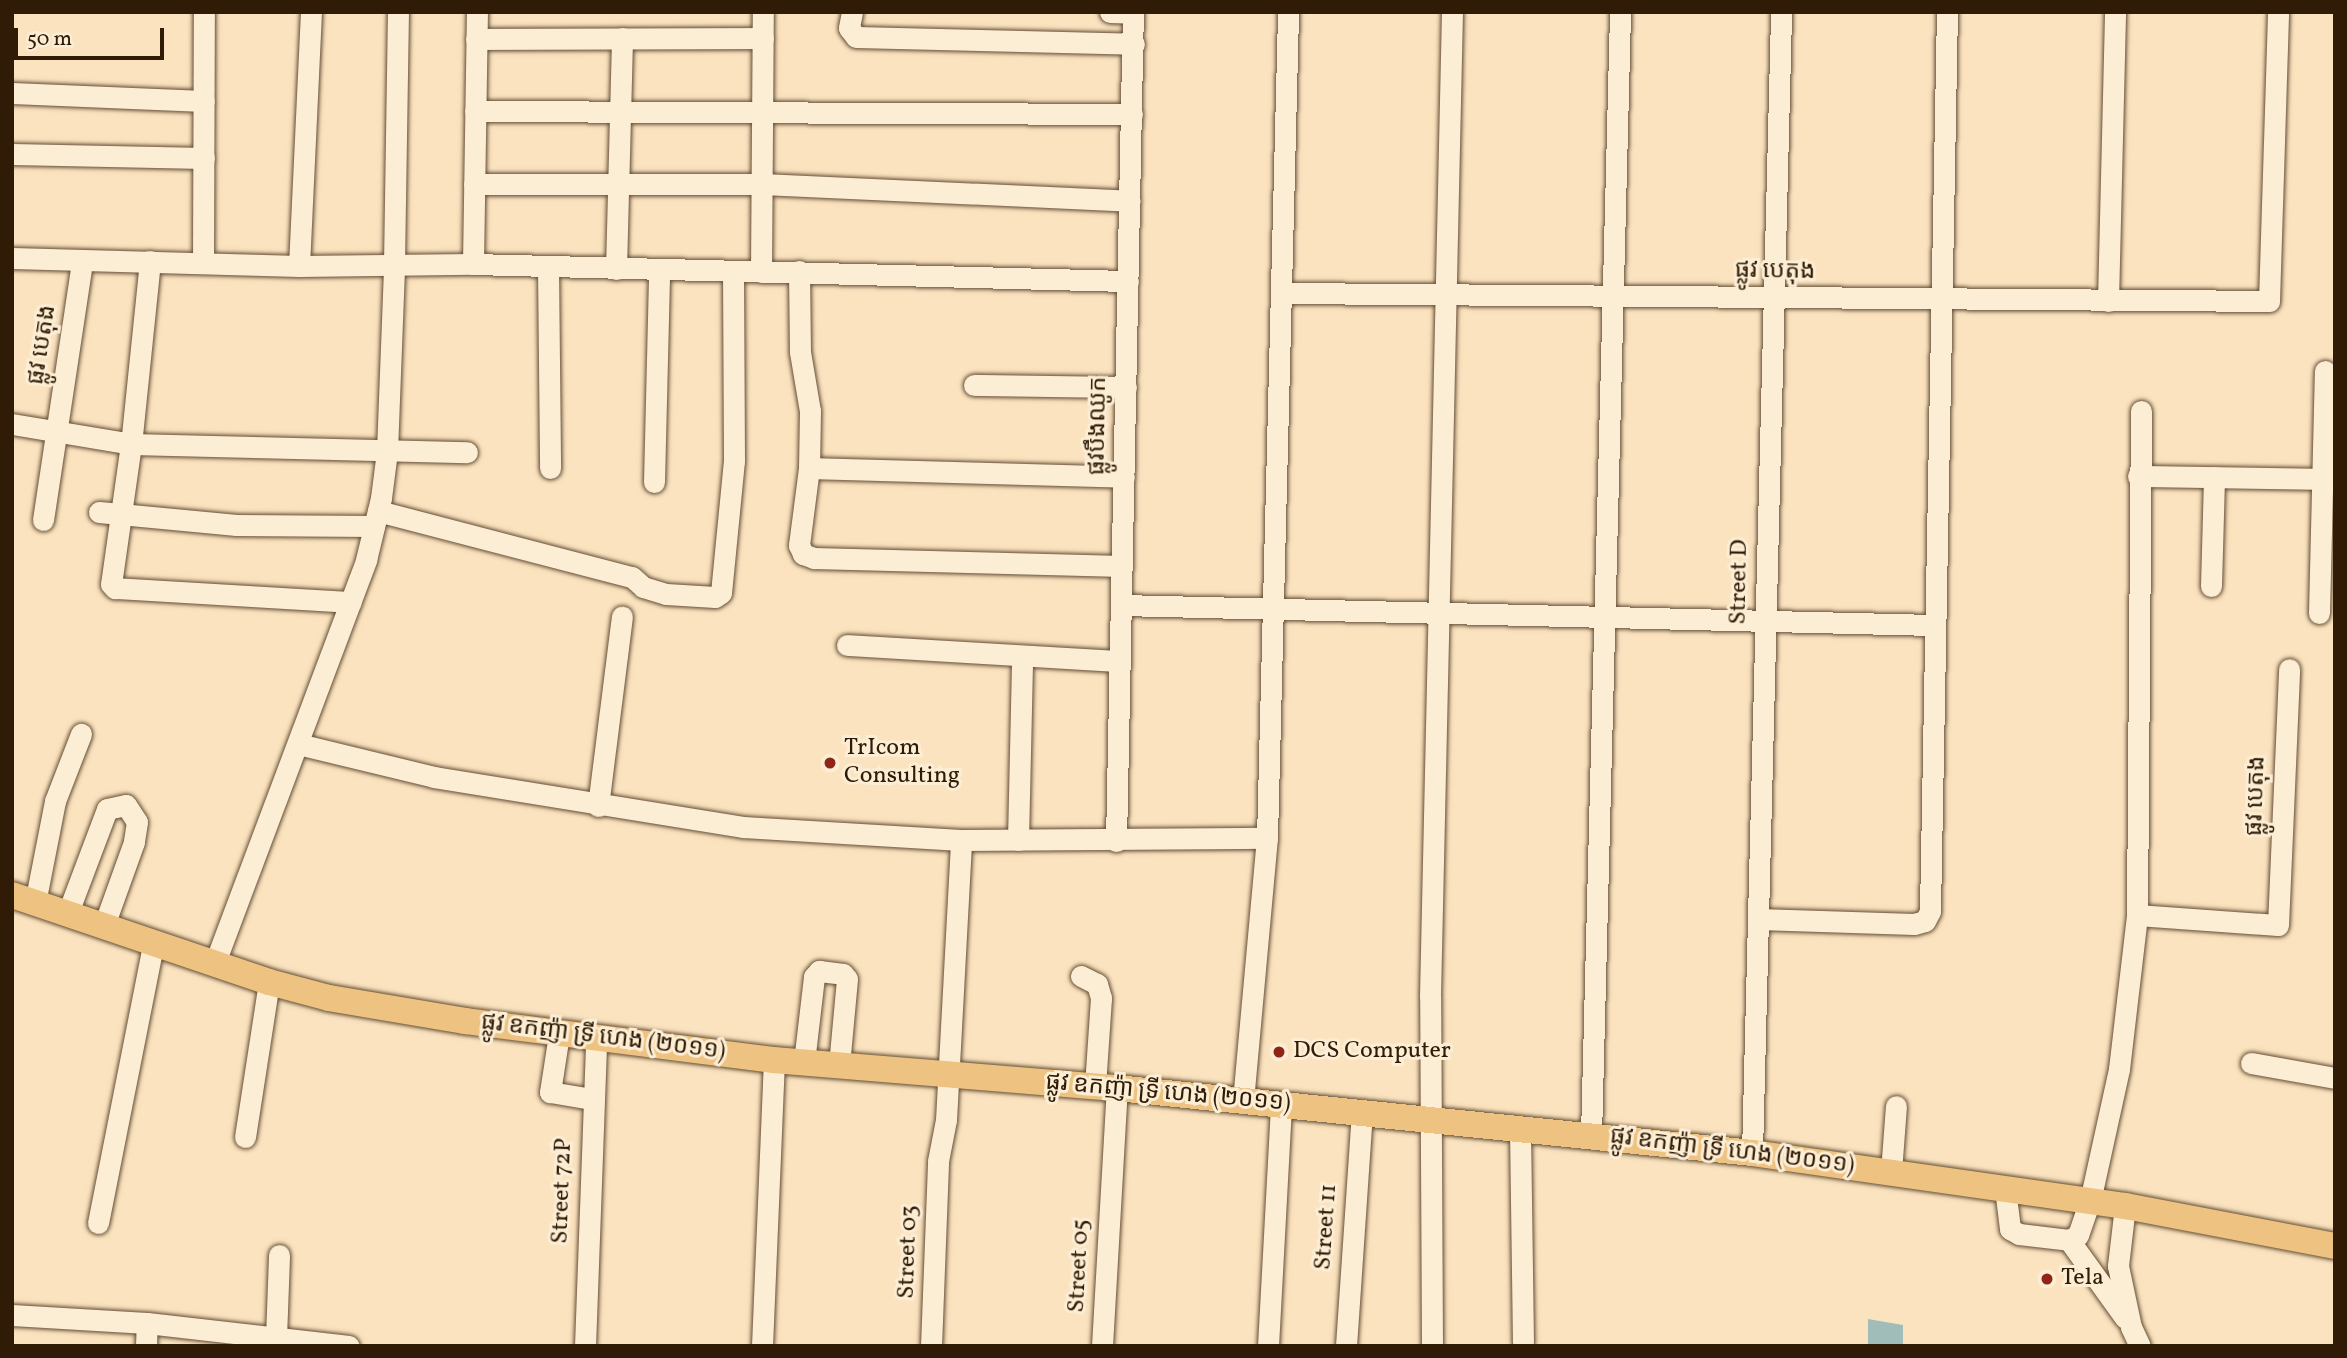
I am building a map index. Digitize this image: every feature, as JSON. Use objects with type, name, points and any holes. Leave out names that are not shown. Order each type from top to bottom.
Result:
[{"type":"main road","name":"ផ្លូវ ឧកញ៉ា ទ្រី ហេង (២០១១)","points":[[24,899],[153,946],[329,998],[559,1034],[804,1062],[1106,1087],[1752,1153],[2125,1206],[2335,1245]]},
{"type":"street","points":[[203,263],[204,12]]},
{"type":"street","points":[[299,266],[311,12]]},
{"type":"street","points":[[214,965],[351,602],[376,519],[387,451],[394,265],[398,12]]},
{"type":"street","points":[[473,264],[477,12]]},
{"type":"street","points":[[761,272],[763,12]]},
{"type":"street","points":[[852,12],[849,28],[856,37],[1134,44]]},
{"type":"street","points":[[1110,12],[1133,12]]},
{"type":"street","name":"ផ្លូវបឹងឈូក","points":[[1116,841],[1133,12]]},
{"type":"street","points":[[1243,1101],[1267,838],[1288,12]]},
{"type":"street","points":[[1432,1346],[1429,1119],[1452,12]]},
{"type":"street","points":[[1591,1136],[1620,12]]},
{"type":"street","name":"Street D","points":[[1752,1153],[1781,12]]},
{"type":"street","points":[[1758,919],[1925,921],[1930,911],[1933,625],[1947,12]]},
{"type":"street","points":[[2108,302],[2115,12]]},
{"type":"street","name":"ផ្លូវ បេតុង","points":[[1281,293],[2269,302],[2278,12]]},
{"type":"street","points":[[616,269],[622,38]]},
{"type":"street","points":[[476,40],[763,38]]},
{"type":"street","points":[[12,93],[204,101]]},
{"type":"street","points":[[475,111],[762,110],[1132,114]]},
{"type":"street","points":[[12,154],[204,158]]},
{"type":"street","points":[[474,184],[762,184],[1130,201]]},
{"type":"street","points":[[12,258],[299,266],[473,264],[733,273],[799,271],[1128,281]]},
{"type":"street","name":"ផ្លូវ បេតុង","points":[[43,520],[82,261]]},
{"type":"street","points":[[150,261],[131,444],[109,513],[111,584],[115,588],[351,602]]},
{"type":"street","points":[[548,267],[550,468]]},
{"type":"street","points":[[654,482],[659,271]]},
{"type":"street","points":[[799,271],[809,468],[799,545],[803,554],[814,558],[1122,566]]},
{"type":"street","points":[[109,513],[236,524],[376,519],[632,577],[643,587],[666,594],[715,597],[721,593],[735,448],[733,273]]},
{"type":"street","points":[[2319,613],[2329,479],[2325,370]]},
{"type":"street","points":[[974,384],[1126,387]]},
{"type":"street","points":[[2006,1188],[2010,1229],[2019,1234],[2069,1240],[2078,1235],[2090,1201],[2119,1069],[2137,915],[2138,476],[2141,411]]},
{"type":"street","points":[[12,424],[131,444],[467,452]]},
{"type":"street","points":[[809,468],[1124,477]]},
{"type":"street","points":[[2138,476],[2329,479]]},
{"type":"street","points":[[2211,586],[2214,477]]},
{"type":"street","points":[[1121,605],[1933,625]]},
{"type":"street","points":[[598,806],[622,617]]},
{"type":"street","points":[[847,645],[1120,661]]},
{"type":"street","points":[[1018,840],[1022,657]]},
{"type":"street","name":"ផ្លូវ បេតុង","points":[[2137,915],[2278,925],[2289,669]]},
{"type":"street","points":[[24,899],[55,801],[81,734]]},
{"type":"street","points":[[298,744],[434,777],[598,806],[743,827],[961,840],[1116,841],[1148,836],[1267,838]]},
{"type":"street","points":[[67,915],[107,809],[126,805],[137,822],[134,842],[103,928]]},
{"type":"street","name":"Street 03","points":[[931,1346],[938,1161],[932,1152],[934,1119],[945,1075],[961,840]]},
{"type":"street","points":[[98,1223],[153,946]]},
{"type":"street","points":[[804,1062],[816,973],[831,972],[847,979],[839,1065]]},
{"type":"street","name":"Street 05","points":[[1081,976],[1097,984],[1101,998],[1109,1189],[1102,1346]]},
{"type":"street","points":[[246,1138],[269,982]]},
{"type":"street","points":[[808,1027],[842,1031]]},
{"type":"street","points":[[559,1034],[550,1092],[592,1099]]},
{"type":"street","name":"Street 72P","points":[[585,1346],[596,1039]]},
{"type":"street","points":[[762,1346],[774,1059]]},
{"type":"street","points":[[2251,1063],[2335,1078]]},
{"type":"street","points":[[1268,1346],[1281,1105]]},
{"type":"street","points":[[1891,1172],[1896,1106]]},
{"type":"street","name":"Street 11","points":[[1346,1346],[1362,1112]]},
{"type":"street","points":[[1520,1129],[1522,1342]]},
{"type":"street","points":[[2125,1206],[2118,1266],[2136,1336]]},
{"type":"street","points":[[2069,1240],[2136,1336]]},
{"type":"street","points":[[276,1338],[279,1255]]},
{"type":"street","points":[[12,1315],[146,1323],[349,1346]]},
{"type":"street","points":[[146,1323],[146,1346]]},
{"type":"water","points":[[1868,1319],[1903,1325],[1903,1346],[1868,1346]]},
{"type":"place","name":"TrIcom Consulting","points":[[830,763]]},
{"type":"place","name":"DCS Computer","points":[[1279,1052]]},
{"type":"place","name":"Tela","points":[[2047,1279]]}]
